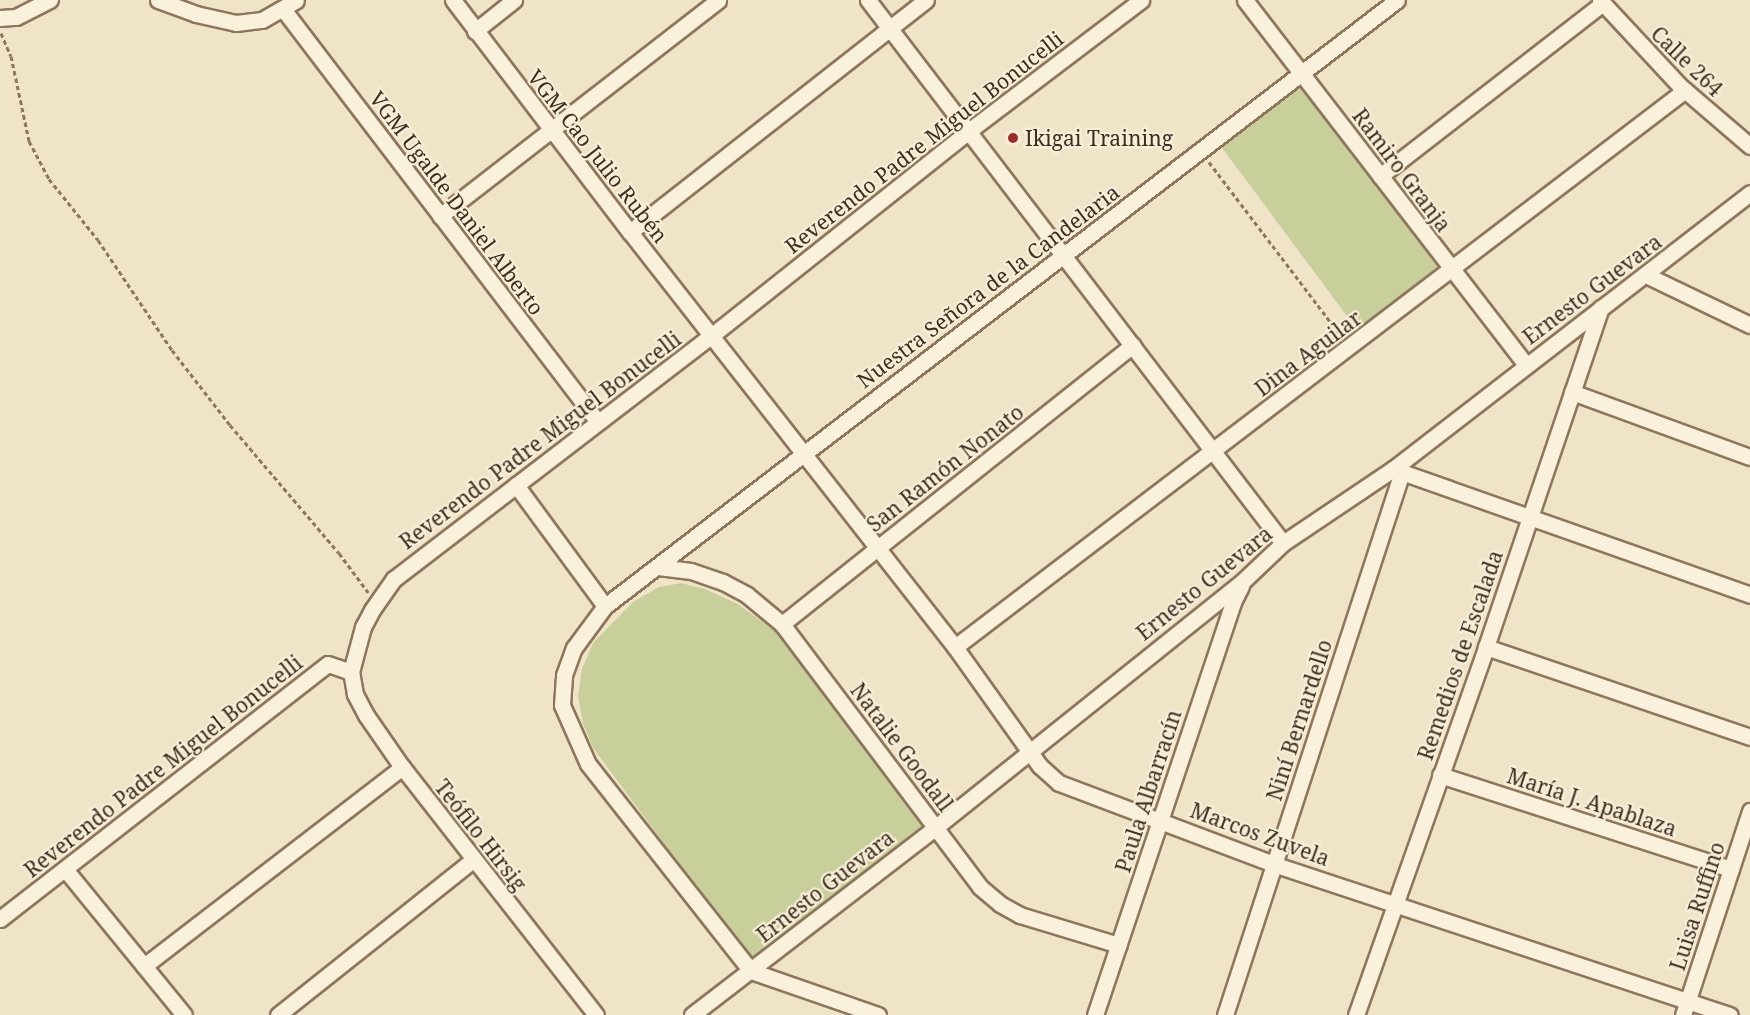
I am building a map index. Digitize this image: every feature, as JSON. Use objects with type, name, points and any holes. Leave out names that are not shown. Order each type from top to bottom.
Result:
[{"type":"street","points":[[0,18],[16,16],[50,0]]},
{"type":"street","points":[[158,0],[196,14],[236,23],[262,20],[290,5]]},
{"type":"street","name":"VGM Cao Julio Rubén","points":[[453,0],[550,130],[804,454]]},
{"type":"street","points":[[475,31],[514,0]]},
{"type":"street","points":[[440,216],[718,0]]},
{"type":"street","points":[[868,0],[970,130],[1283,543]]},
{"type":"street","points":[[630,232],[926,0]]},
{"type":"street","name":"Reverendo Padre Miguel Bonucelli","points":[[0,919],[328,664],[351,672],[363,627],[375,604],[394,579],[711,336],[970,130],[1141,0]]},
{"type":"street","name":"Ramiro Granja","points":[[1245,0],[1526,365]]},
{"type":"street","name":"Nuestra Señora de la Candelaria","points":[[751,970],[588,764],[572,734],[562,705],[564,675],[574,648],[605,606],[1397,0]]},
{"type":"street","points":[[1380,176],[1601,2]]},
{"type":"street","name":"Calle 264","points":[[1601,2],[1685,90],[1750,146]]},
{"type":"street","name":"VGM Ugalde Daniel Alberto","points":[[290,5],[440,216],[598,422]]},
{"type":"street","name":"Dina Aguilar","points":[[955,647],[1350,348],[1685,90]]},
{"type":"street","name":"Ernesto Guevara","points":[[692,1015],[936,827],[1029,749],[1243,581],[1283,543],[1398,471],[1526,365],[1750,193]]},
{"type":"street","points":[[1646,275],[1750,325]]},
{"type":"street","name":"Remedios de Escalada","points":[[1356,1015],[1486,647],[1601,308]]},
{"type":"street","name":"San Ramón Nonato","points":[[782,624],[1133,345]]},
{"type":"street","points":[[1572,392],[1750,457]]},
{"type":"street","name":"Marcos Zuvela","points":[[804,454],[876,549],[955,647],[1040,766],[1059,783],[1273,864],[1395,902],[1685,1009],[1730,1015]]},
{"type":"street","points":[[1398,471],[1750,595]]},
{"type":"street","name":"Niní Bernardello","points":[[1225,1015],[1398,471]]},
{"type":"street","points":[[516,485],[605,606]]},
{"type":"street","name":"Natalie Goodall","points":[[658,567],[691,571],[723,582],[747,595],[782,624],[980,887],[1000,904],[1020,915],[1119,945]]},
{"type":"street","name":"Paula Albarracín","points":[[1095,1015],[1233,602],[1243,581]]},
{"type":"street","points":[[1486,647],[1750,736]]},
{"type":"street","name":"Teófilo Hirsig","points":[[351,672],[355,694],[366,715],[402,767],[596,1015]]},
{"type":"street","points":[[144,966],[402,767]]},
{"type":"street","name":"María J. Apablaza","points":[[1440,775],[1731,869]]},
{"type":"street","name":"Luisa Ruffino","points":[[1685,1009],[1750,811]]},
{"type":"street","points":[[278,1015],[473,860]]},
{"type":"street","points":[[65,869],[184,1015]]},
{"type":"street","points":[[751,970],[878,1015]]},
{"type":"path","points":[[0,31],[11,56],[29,141],[49,179],[98,240],[172,350],[230,425],[339,553],[375,604]]},
{"type":"path","points":[[1200,151],[1350,348]]},
{"type":"green space","points":[[1300,84],[1442,270],[1358,331],[1220,145]]},
{"type":"green space","points":[[681,583],[705,589],[738,604],[775,631],[928,828],[752,962],[593,748],[583,724],[578,695],[582,669],[593,643],[633,602],[659,587]]},
{"type":"place","name":"Ikigai Training","points":[[1013,138]]}]
